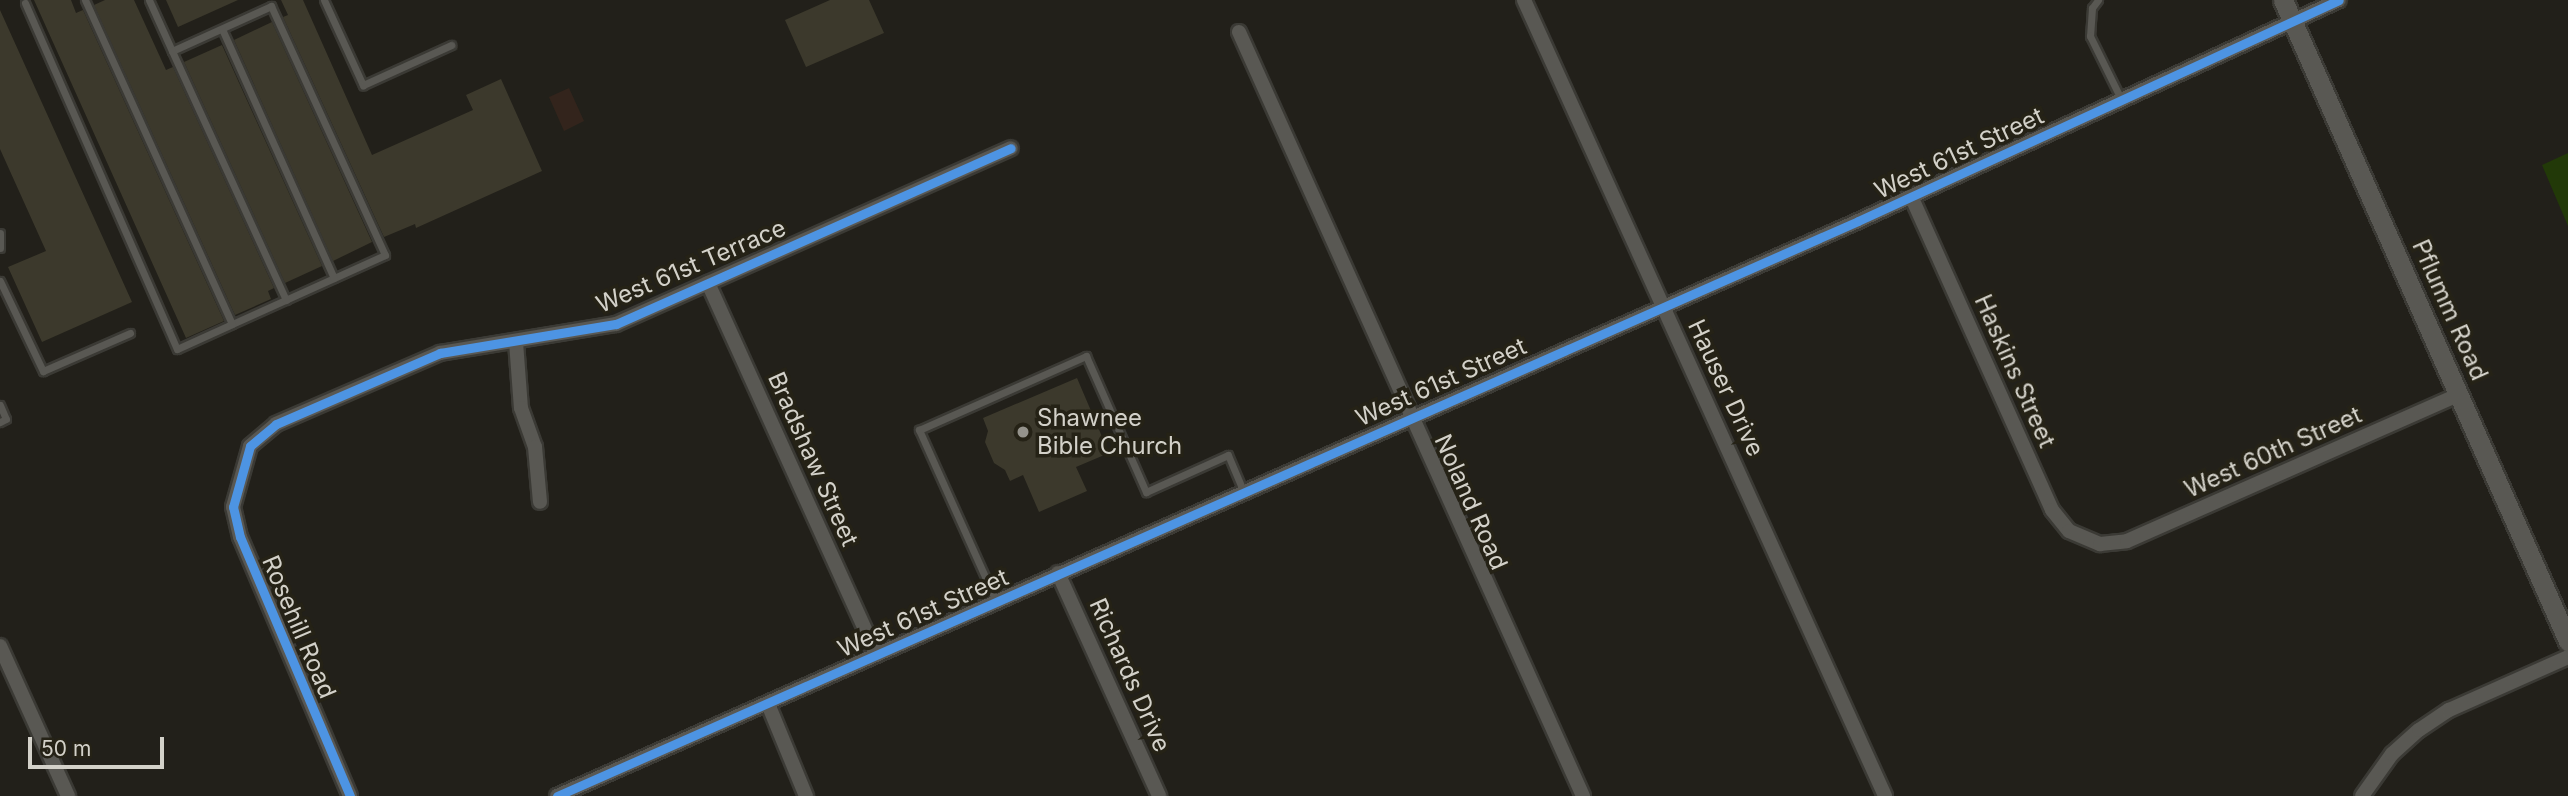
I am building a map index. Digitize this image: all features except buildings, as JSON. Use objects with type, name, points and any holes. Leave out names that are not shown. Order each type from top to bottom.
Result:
[{"type":"main road","name":"Pflumm Road","points":[[2283,0],[2461,394],[2568,641]]},
{"type":"street","name":"Hauser Drive","points":[[1524,0],[1885,796]]},
{"type":"street","name":"West 61st Street","points":[[557,796],[1911,196],[2339,0]]},
{"type":"street","name":"Noland Road","points":[[1239,32],[1583,796]]},
{"type":"street","name":"West 61st Terrace","points":[[240,470],[250,446],[276,424],[440,353],[487,342],[516,342],[615,324],[1011,148]]},
{"type":"street","name":"Haskins Street","points":[[1911,196],[2052,510],[2069,531],[2100,544]]},
{"type":"street","name":"Bradshaw Street","points":[[708,283],[876,654]]},
{"type":"street","points":[[516,342],[521,408],[535,447],[540,502]]},
{"type":"street","name":"West 60th Street","points":[[2100,544],[2127,541],[2461,394]]},
{"type":"street","name":"Rosehill Road","points":[[240,470],[233,507],[240,537],[350,796]]},
{"type":"street","name":"Richards Drive","points":[[1058,573],[1159,796]]},
{"type":"street","points":[[0,646],[68,796]]},
{"type":"street","points":[[2362,796],[2392,754],[2419,730],[2449,710],[2568,657]]},
{"type":"street","points":[[768,704],[806,796]]},
{"type":"lane","points":[[85,0],[232,324]]},
{"type":"lane","points":[[149,0],[286,300]]},
{"type":"lane","points":[[324,0],[363,85],[452,45]]},
{"type":"lane","points":[[2098,0],[2092,8],[2090,36],[2121,99]]},
{"type":"lane","points":[[25,3],[177,349],[385,255],[271,6],[172,51]]},
{"type":"lane","points":[[222,29],[334,278]]},
{"type":"lane","points":[[0,233],[0,248]]},
{"type":"lane","points":[[0,281],[43,371],[130,333]]},
{"type":"lane","points":[[996,601],[919,430],[1086,356],[1146,492],[1228,455],[1243,491]]},
{"type":"lane","points":[[0,405],[6,419],[0,422]]},
{"type":"shaded area","points":[[569,88],[584,121],[564,131],[549,97]]},
{"type":"green space","points":[[2568,153],[2568,226],[2542,165]]},
{"type":"cycle path","points":[[557,796],[1858,221],[2339,0]]},
{"type":"cycle path","points":[[350,796],[240,537],[233,507],[250,446],[276,424],[440,353],[616,324],[1011,148]]},
{"type":"place","name":"Shawnee Bible Church","points":[[1023,432]]}]
